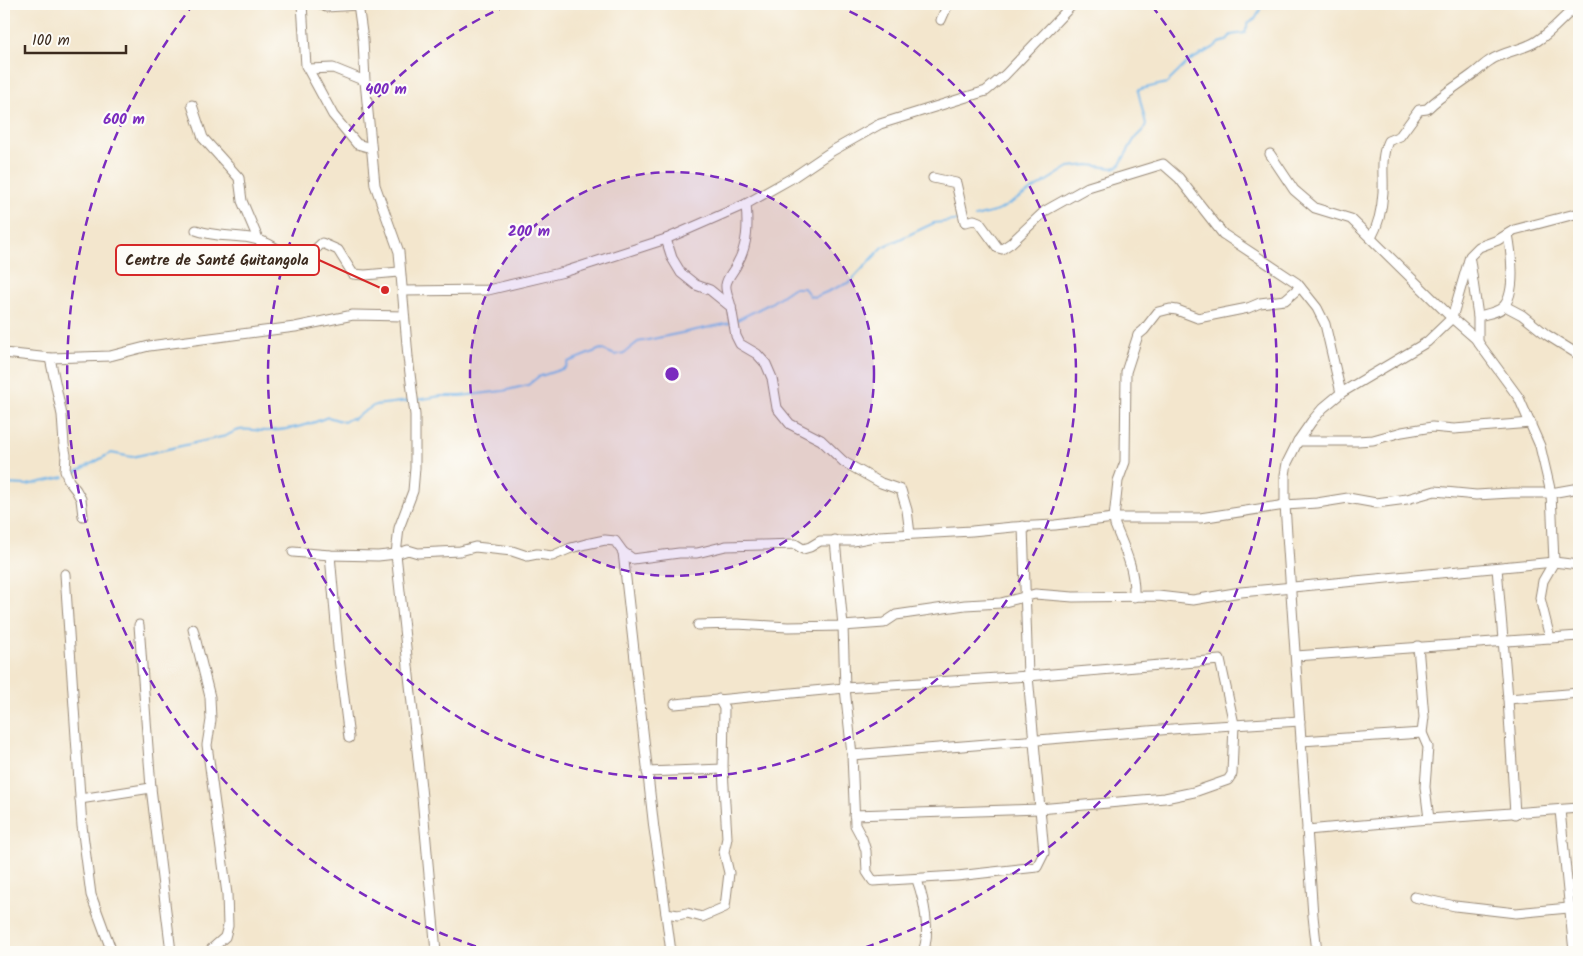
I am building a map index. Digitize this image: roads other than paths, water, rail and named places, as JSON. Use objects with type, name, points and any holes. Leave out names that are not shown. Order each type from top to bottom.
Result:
[{"type":"street","points":[[302,4],[306,66],[333,115],[357,144],[371,148]]},
{"type":"street","points":[[321,4],[326,7],[358,4],[363,40],[375,185],[399,252],[399,272],[403,291],[415,415],[415,468],[413,491],[399,528],[396,554],[422,797],[436,952]]},
{"type":"street","points":[[941,20],[948,4]]},
{"type":"street","points":[[403,291],[488,290],[564,272],[666,239],[746,204],[880,124],[986,91],[1005,76],[1073,4]]},
{"type":"street","points":[[1372,238],[1381,214],[1383,151],[1388,142],[1400,136],[1419,110],[1427,110],[1437,99],[1475,73],[1490,60],[1505,53],[1522,49],[1535,42],[1572,10]]},
{"type":"street","points":[[308,69],[332,68],[365,81]]},
{"type":"street","points":[[192,105],[203,138],[239,178],[242,201],[259,241]]},
{"type":"street","points":[[1270,154],[1294,190],[1308,202],[1316,208],[1352,219],[1372,238],[1478,342],[1519,398],[1540,446],[1551,493],[1554,562],[1543,581],[1540,598],[1550,638]]},
{"type":"street","points":[[933,178],[956,183],[964,219],[979,222],[998,248],[1002,249],[1045,211],[1088,187],[1163,164],[1179,178],[1223,234],[1297,283],[1317,308],[1325,324],[1341,393]]},
{"type":"street","points":[[746,204],[748,226],[745,244],[726,286],[736,336],[740,344],[757,354],[766,364],[772,378],[777,408],[790,424],[821,440],[844,462],[881,483],[901,490],[907,510],[910,534]]},
{"type":"street","points":[[1317,952],[1285,505],[1285,475],[1288,463],[1298,442],[1323,408],[1341,393],[1427,342],[1452,318],[1470,256],[1479,246],[1498,240],[1514,230],[1579,213]]},
{"type":"street","points":[[196,230],[209,235],[250,238],[277,248],[294,262],[304,260],[322,244],[338,250],[352,274],[365,275],[399,272]]},
{"type":"street","points":[[1478,316],[1497,311],[1504,306],[1512,281],[1511,248],[1508,234]]},
{"type":"street","points":[[666,239],[672,258],[681,274],[696,285],[710,290],[731,307]]},
{"type":"street","points":[[1470,256],[1478,316],[1478,342]]},
{"type":"street","points":[[1134,597],[1135,581],[1114,518],[1118,481],[1125,462],[1126,372],[1138,335],[1158,312],[1177,310],[1198,318],[1248,308],[1260,303],[1285,300],[1300,287]]},
{"type":"street","points":[[1504,306],[1522,315],[1547,335],[1579,355]]},
{"type":"street","points":[[4,353],[50,358],[110,356],[149,346],[295,327],[354,315],[404,316]]},
{"type":"street","points":[[50,358],[62,414],[66,455],[65,471],[81,499],[83,516]]},
{"type":"street","points":[[1298,442],[1374,440],[1432,427],[1454,429],[1531,423]]},
{"type":"street","points":[[293,552],[330,555],[396,554],[408,550],[418,553],[460,551],[475,547],[512,551],[526,556],[537,554],[552,556],[571,548],[605,540],[615,541],[623,552],[633,559],[697,552],[726,546],[795,544],[803,549],[820,541],[854,541],[879,536],[1055,525],[1114,518],[1200,518],[1348,498],[1376,503],[1407,500],[1435,491],[1476,495],[1551,493],[1579,488]]},
{"type":"street","points":[[834,540],[843,626],[845,688],[852,755],[855,825],[866,851],[867,872],[873,881],[917,880],[1037,867],[1044,853],[1028,676],[1023,526]]},
{"type":"street","points":[[623,552],[647,772],[671,952]]},
{"type":"street","points":[[330,555],[339,658],[349,738]]},
{"type":"street","points":[[698,625],[843,626],[884,623],[896,614],[965,605],[1001,603],[1035,594],[1072,598],[1158,596],[1193,600],[1240,592],[1554,562],[1579,565]]},
{"type":"street","points":[[1497,568],[1515,814]]},
{"type":"street","points":[[65,574],[82,826],[92,895],[112,952]]},
{"type":"street","points":[[139,625],[151,788],[171,952]]},
{"type":"street","points":[[193,629],[210,698],[211,720],[207,745],[227,894],[228,926],[225,937],[208,952]]},
{"type":"street","points":[[1296,656],[1579,636]]},
{"type":"street","points":[[1418,646],[1424,717],[1422,733],[1428,747],[1425,787],[1429,819]]},
{"type":"street","points":[[675,704],[845,688],[1028,676],[1220,660],[1234,724],[1232,774],[1228,780],[1183,795],[1039,809],[854,815]]},
{"type":"street","points":[[1508,699],[1579,693]]},
{"type":"street","points":[[666,913],[678,915],[687,913],[702,917],[725,907],[728,873],[724,852],[727,838],[723,769],[724,708],[719,699]]},
{"type":"street","points":[[852,755],[1234,724],[1300,721]]},
{"type":"street","points":[[1301,741],[1422,733]]},
{"type":"street","points":[[647,772],[689,772],[723,769]]},
{"type":"street","points":[[80,799],[151,788]]},
{"type":"street","points":[[1307,830],[1579,808]]},
{"type":"street","points":[[1560,810],[1574,907],[1574,952]]},
{"type":"street","points":[[917,880],[926,924],[927,939],[923,952]]},
{"type":"street","points":[[1414,897],[1455,906],[1516,913],[1574,907]]},
{"type":"waterway","points":[[975,217],[998,211],[1069,167],[1089,165],[1113,168],[1119,166],[1135,138],[1144,129],[1146,124],[1138,91],[1167,83],[1189,61],[1219,43],[1226,41],[1231,35],[1245,33],[1248,23],[1256,18],[1261,7],[1266,4]]},
{"type":"waterway","points":[[737,320],[771,303],[793,288],[804,288],[810,296],[815,297],[850,282],[883,247],[934,223],[961,220]]},
{"type":"waterway","points":[[416,400],[503,391],[528,385],[538,377],[565,368],[568,362],[601,349],[615,355],[624,353],[638,342],[730,323]]},
{"type":"waterway","points":[[71,475],[111,453],[132,457],[226,436],[246,429],[282,430],[306,425],[328,417],[344,422],[351,418],[353,419],[375,405],[409,401]]},
{"type":"waterway","points":[[4,484],[27,485],[64,477]]},
{"type":"place","name":"Centre de Santé Guitangola","points":[[385,290]]}]
